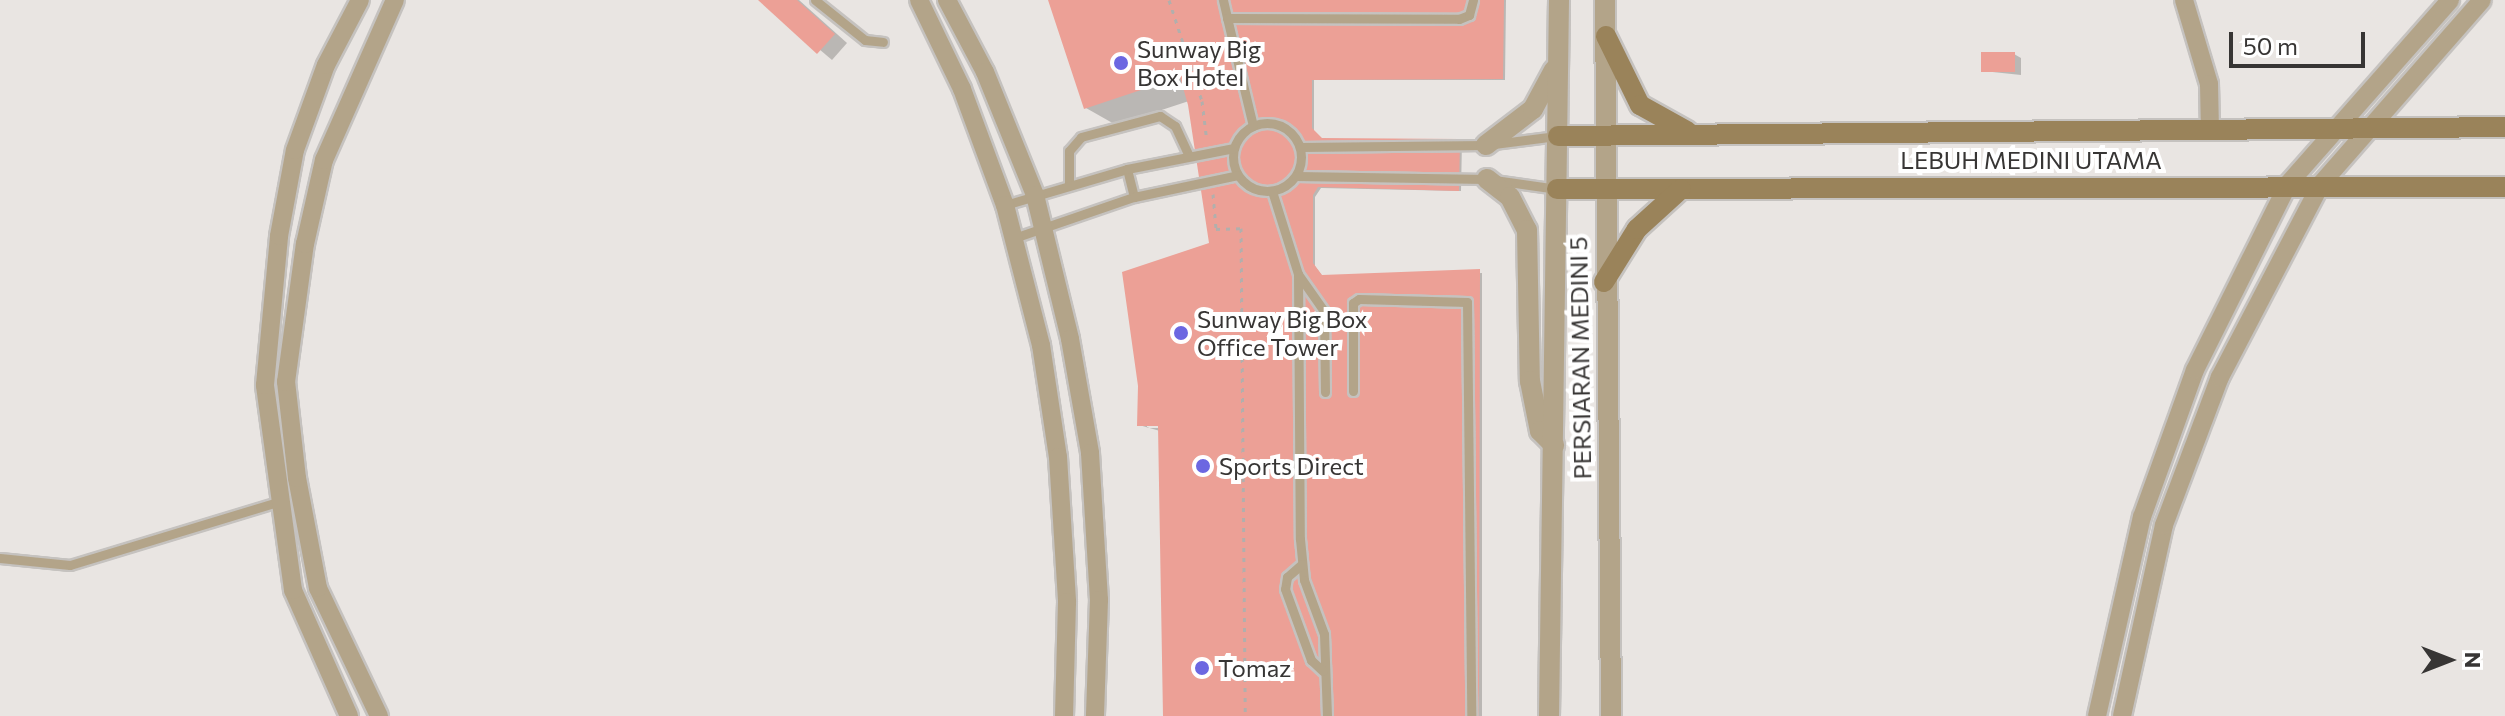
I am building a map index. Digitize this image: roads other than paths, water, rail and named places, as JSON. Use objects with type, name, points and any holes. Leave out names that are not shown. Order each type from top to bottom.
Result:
[{"type":"main road","points":[[1606,36],[1640,105],[1687,131]]},
{"type":"main road","name":"LEBUH MEDINI UTAMA","points":[[1558,136],[1687,131],[2210,131],[2368,126],[2505,127]]},
{"type":"main road","name":"LEBUH MEDINI UTAMA","points":[[1557,189],[2288,184],[2505,187]]},
{"type":"main road","points":[[1604,282],[1637,229],[1681,189]]},
{"type":"street","points":[[349,716],[293,590],[277,502],[265,385],[279,236],[295,150],[326,65],[360,0]]},
{"type":"street","points":[[379,716],[318,588],[297,478],[286,382],[305,244],[324,160],[395,0]]},
{"type":"street","points":[[919,0],[962,89],[1005,205],[1041,345],[1058,457],[1067,602],[1064,716]]},
{"type":"street","points":[[947,0],[985,72],[1035,195],[1045,228],[1090,453],[1099,600],[1095,716]]},
{"type":"street","name":"PERSIARAN MEDINI 5","points":[[1549,716],[1559,0]]},
{"type":"street","name":"PERSIARAN MEDINI 5","points":[[1605,0],[1604,282],[1611,716]]},
{"type":"street","points":[[2184,0],[2209,84],[2210,131]]},
{"type":"street","points":[[2097,716],[2114,623],[2166,441],[2195,370],[2288,184],[2333,127],[2450,0]]},
{"type":"street","points":[[2122,716],[2164,525],[2189,450],[2220,377],[2321,184],[2368,126],[2482,0]]},
{"type":"street","points":[[1486,145],[1533,109],[1558,59]]},
{"type":"street","points":[[1487,179],[1510,197],[1527,230],[1530,381],[1540,431],[1554,445]]},
{"type":"lane","points":[[815,0],[865,40],[883,42]]},
{"type":"lane","points":[[1223,0],[1253,126]]},
{"type":"lane","points":[[1227,18],[1459,19],[1469,15],[1473,0]]},
{"type":"lane","points":[[1069,185],[1069,151],[1081,137],[1160,116],[1175,126],[1189,156]]},
{"type":"lane","points":[[1005,205],[1127,169],[1234,148],[1253,126],[1281,126],[1300,147],[1486,145],[1558,136]]},
{"type":"lane","points":[[1296,176],[1300,147]]},
{"type":"lane","points":[[1234,148],[1238,175],[1253,188],[1272,191],[1296,176],[1487,179],[1557,189]]},
{"type":"lane","points":[[1127,169],[1134,197]]},
{"type":"lane","points":[[1014,238],[1134,197],[1238,175]]},
{"type":"lane","points":[[1272,191],[1298,274],[1302,564],[1324,634],[1327,716]]},
{"type":"lane","points":[[1298,274],[1324,311],[1325,392]]},
{"type":"lane","points":[[1353,391],[1353,303],[1457,298],[1471,312],[1471,716]]},
{"type":"lane","points":[[0,558],[70,565],[277,502]]},
{"type":"lane","points":[[1302,564],[1287,577],[1285,589],[1311,660],[1323,671]]},
{"type":"place","name":"Sunway Big Box Hotel","points":[[1121,63]]},
{"type":"place","name":"Sunway Big Box Office Tower","points":[[1181,333]]},
{"type":"place","name":"Sports Direct","points":[[1203,466]]},
{"type":"place","name":"Tomaz","points":[[1202,668]]}]
